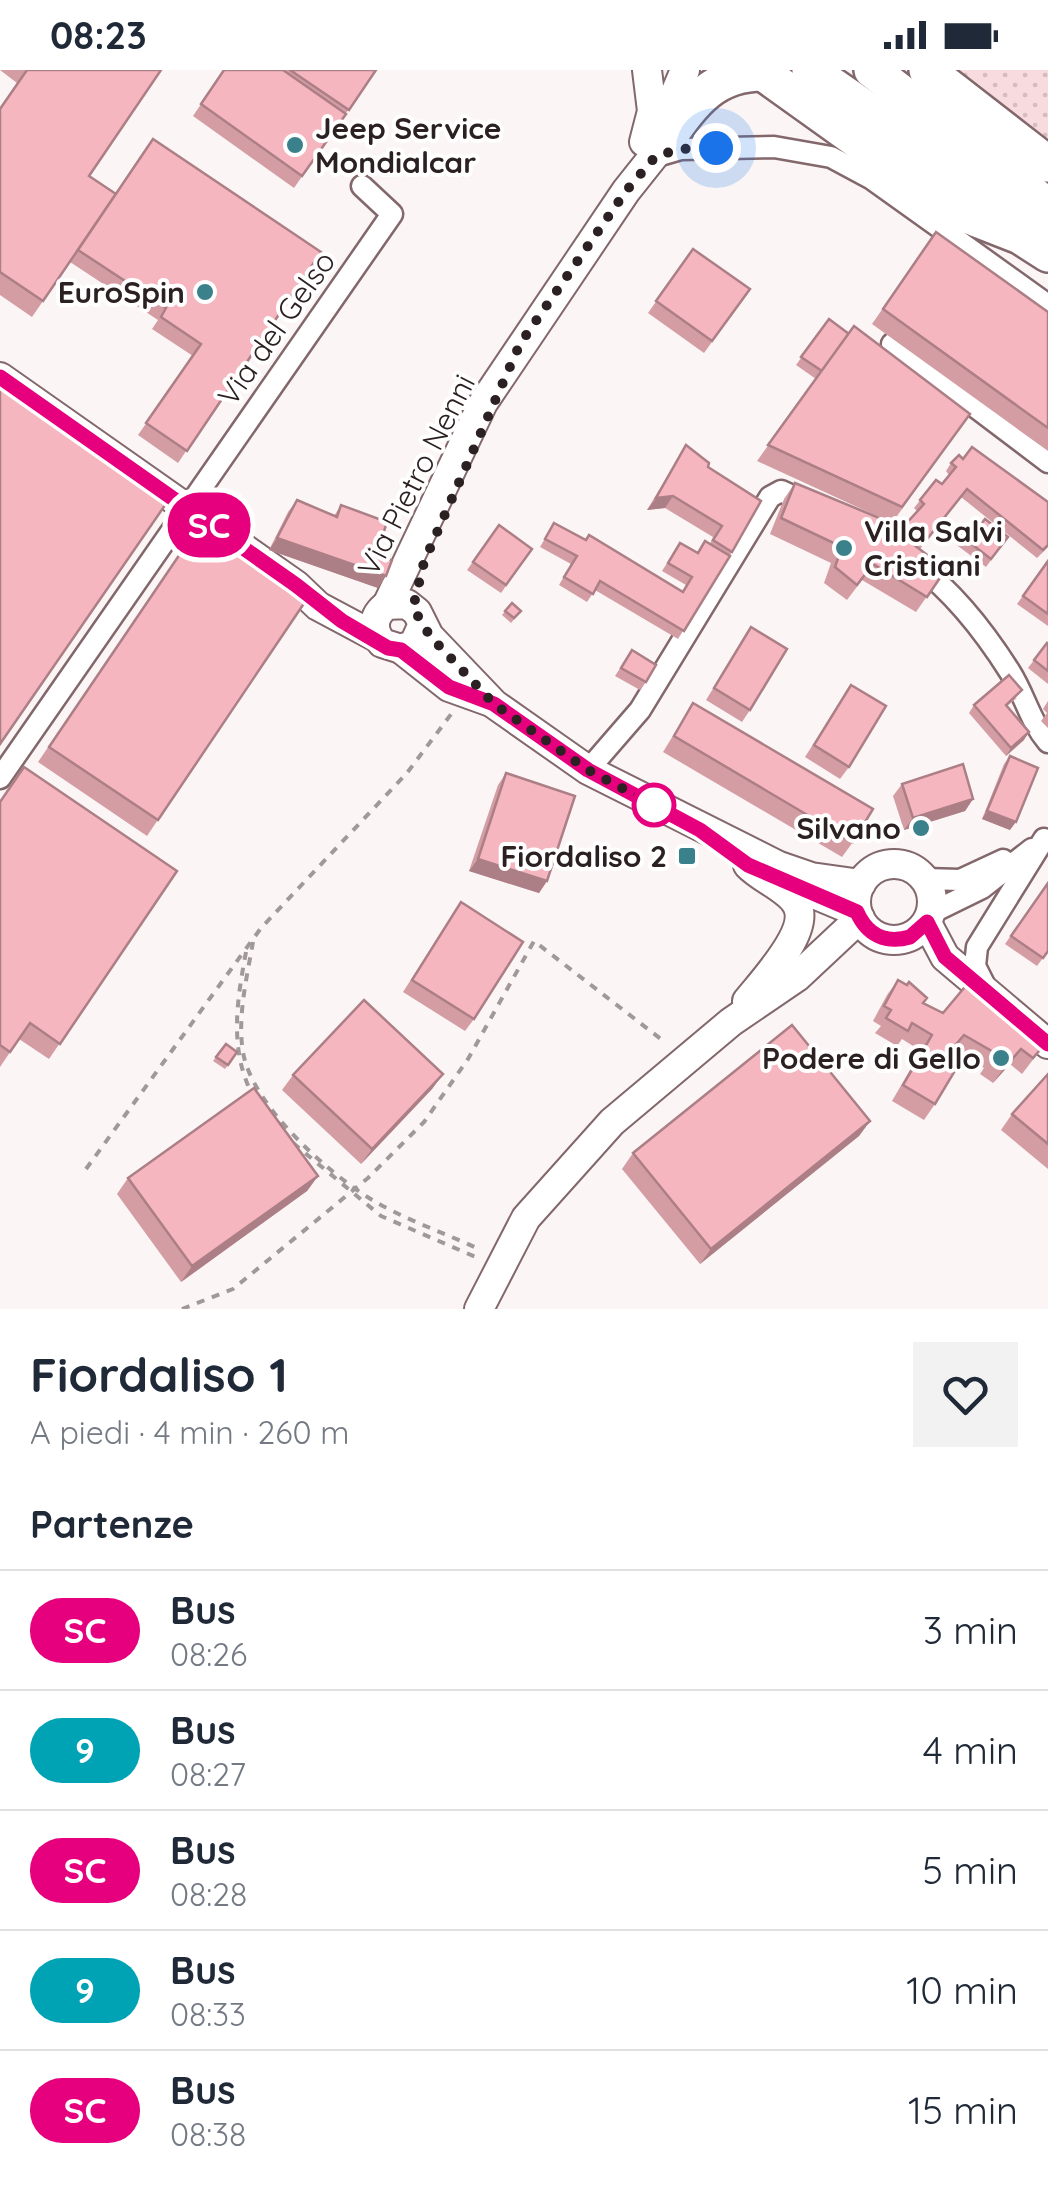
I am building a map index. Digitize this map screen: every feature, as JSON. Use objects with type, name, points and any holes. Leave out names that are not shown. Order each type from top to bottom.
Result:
[{"type":"highway","points":[[810,70],[1048,236]]},
{"type":"highway","points":[[872,70],[1048,206]]},
{"type":"highway","points":[[927,70],[1048,164]]},
{"type":"highway","points":[[660,149],[706,89],[740,73],[761,71],[956,211],[1020,236],[1048,254]]},
{"type":"street","name":"Via Pietro Nenni","points":[[626,191],[649,128],[647,70]]},
{"type":"street","name":"Via Pietro Nenni","points":[[396,623],[483,402],[626,191],[660,149],[685,70]]},
{"type":"street","points":[[660,149],[774,148],[831,157],[872,180],[1048,306]]},
{"type":"street","name":"Via del Gelso","points":[[187,510],[392,214],[362,186]]},
{"type":"street","points":[[892,344],[1048,462]]},
{"type":"street","points":[[0,377],[296,585],[330,614],[396,623],[449,687],[494,704],[588,770],[700,830],[797,873],[910,937],[929,918],[982,888],[1046,837]]},
{"type":"street","points":[[588,770],[640,710],[770,497],[781,492],[831,512]]},
{"type":"street","points":[[0,778],[187,510]]},
{"type":"street","points":[[896,549],[940,582],[1010,671],[1031,719],[1048,742]]},
{"type":"street","points":[[700,830],[794,901],[799,920],[789,946],[731,1022]]},
{"type":"street","points":[[925,879],[970,878],[1046,837]]},
{"type":"street","points":[[989,994],[976,966],[977,947],[1046,837]]},
{"type":"street","points":[[479,1309],[526,1218],[612,1122],[731,1022],[797,976],[864,913],[886,864],[908,866],[925,879],[933,902],[929,918],[945,957],[1048,1044]]},
{"type":"street","points":[[748,865],[864,913]]},
{"type":"path","points":[[86,1169],[254,938],[407,773],[458,706]]},
{"type":"path","points":[[254,938],[243,1020],[244,1055],[256,1089],[304,1144],[370,1198],[503,1264]]},
{"type":"path","points":[[182,1309],[233,1288],[350,1191],[424,1122],[468,1059],[534,941],[670,1046]]},
{"type":"path","points":[[247,948],[236,1033],[239,1069],[258,1105],[306,1157],[381,1216],[503,1264]]},
{"type":"shaded area","points":[[950,70],[1048,70],[1048,147]]},
{"type":"building","points":[[27,70],[161,70],[89,176],[116,194],[43,301],[0,272],[0,109]]},
{"type":"building","points":[[224,70],[283,70],[346,114],[302,176],[201,104]]},
{"type":"building","points":[[290,70],[376,70],[349,110]]},
{"type":"building","name":"EuroSpin","points":[[153,139],[321,252],[187,451],[146,423],[201,344],[161,317],[166,308],[78,250]]},
{"type":"building","points":[[936,232],[1048,312],[1048,428],[883,309]]},
{"type":"building","points":[[693,249],[750,289],[712,341],[656,301]]},
{"type":"building","points":[[829,319],[849,334],[822,371],[801,357]]},
{"type":"building","points":[[854,326],[970,414],[902,507],[768,445]]},
{"type":"building","points":[[0,383],[170,498],[0,744]]},
{"type":"building","points":[[686,445],[709,463],[708,467],[761,501],[732,552],[713,540],[722,526],[673,496],[656,498]]},
{"type":"building","points":[[972,447],[1048,502],[1048,545],[1043,550],[967,489],[924,543],[904,526],[924,504],[920,500],[936,480],[942,484],[956,467],[951,463],[959,455],[963,459]]},
{"type":"building","points":[[795,483],[877,517],[946,569],[927,597],[873,564],[857,585],[835,567],[842,547],[781,518]]},
{"type":"building","points":[[297,500],[337,517],[341,505],[387,522],[376,556],[392,560],[386,576],[277,538]]},
{"type":"building","points":[[985,519],[1008,537],[991,559],[960,535],[966,527],[974,533]]},
{"type":"building","points":[[201,523],[309,596],[158,820],[49,747]]},
{"type":"building","points":[[554,523],[586,540],[589,535],[683,592],[692,577],[668,563],[680,543],[698,553],[705,541],[730,556],[684,631],[600,581],[593,594],[564,577],[577,556],[545,539]]},
{"type":"building","points":[[499,525],[532,549],[506,585],[473,562]]},
{"type":"building","points":[[1048,561],[1048,614],[1023,596]]},
{"type":"building","points":[[512,603],[521,611],[514,618],[505,611]]},
{"type":"building","points":[[751,627],[787,649],[750,710],[714,688]]},
{"type":"building","points":[[1048,644],[1048,671],[1034,660]]},
{"type":"building","points":[[632,650],[656,665],[646,682],[621,668]]},
{"type":"building","points":[[1009,675],[1022,690],[1006,705],[1029,732],[1011,748],[974,705]]},
{"type":"building","points":[[851,685],[886,706],[849,767],[814,745]]},
{"type":"building","points":[[693,703],[873,809],[853,842],[674,736]]},
{"type":"building","points":[[1010,756],[1038,768],[1016,822],[987,811]]},
{"type":"building","points":[[963,764],[973,799],[913,818],[902,784]]},
{"type":"building","points":[[24,767],[177,871],[60,1044],[30,1023],[10,1052],[0,1045],[0,802]]},
{"type":"building","points":[[506,773],[575,796],[547,881],[478,859]]},
{"type":"building","points":[[1048,883],[1048,951],[1043,958],[1011,936]]},
{"type":"building","points":[[461,902],[523,942],[474,1019],[412,980]]},
{"type":"building","points":[[898,980],[907,985],[909,982],[927,998],[923,1003],[943,1013],[969,982],[1045,1044],[1033,1058],[1021,1049],[1004,1068],[991,1059],[995,1053],[964,1035],[946,1056],[959,1064],[935,1104],[903,1085],[932,1035],[912,1023],[908,1031],[886,1018],[891,1010],[884,1006]]},
{"type":"building","points":[[364,1000],[443,1074],[372,1149],[293,1075]]},
{"type":"building","points":[[792,1025],[870,1121],[711,1249],[633,1153]]},
{"type":"building","points":[[226,1044],[237,1052],[228,1065],[216,1057]]},
{"type":"building","points":[[1048,1074],[1048,1144],[1012,1114]]},
{"type":"building","points":[[254,1088],[318,1176],[192,1266],[128,1178]]},
{"type":"bus line","name":"SC","points":[[0,377],[296,585],[318,606],[378,638],[388,648],[401,650],[449,687],[494,704],[588,770],[700,830],[748,865],[857,912],[864,926],[878,937],[910,937],[927,922],[933,941],[945,957],[1048,1044]]},
{"type":"place","name":"Jeep Service Mondialcar","points":[[295,145]]},
{"type":"place","name":"EuroSpin","points":[[205,292]]},
{"type":"place","name":"Villa Salvi Cristiani","points":[[844,548]]},
{"type":"place","name":"Silvano","points":[[921,828]]},
{"type":"place","name":"Fiordaliso 2","points":[[687,856]]},
{"type":"place","name":"Podere di Gello","points":[[1001,1058]]},
{"type":"route","points":[[654,805],[588,770],[494,704],[430,636],[413,608],[424,562],[520,344],[626,191],[656,156],[681,149],[716,148]]}]
